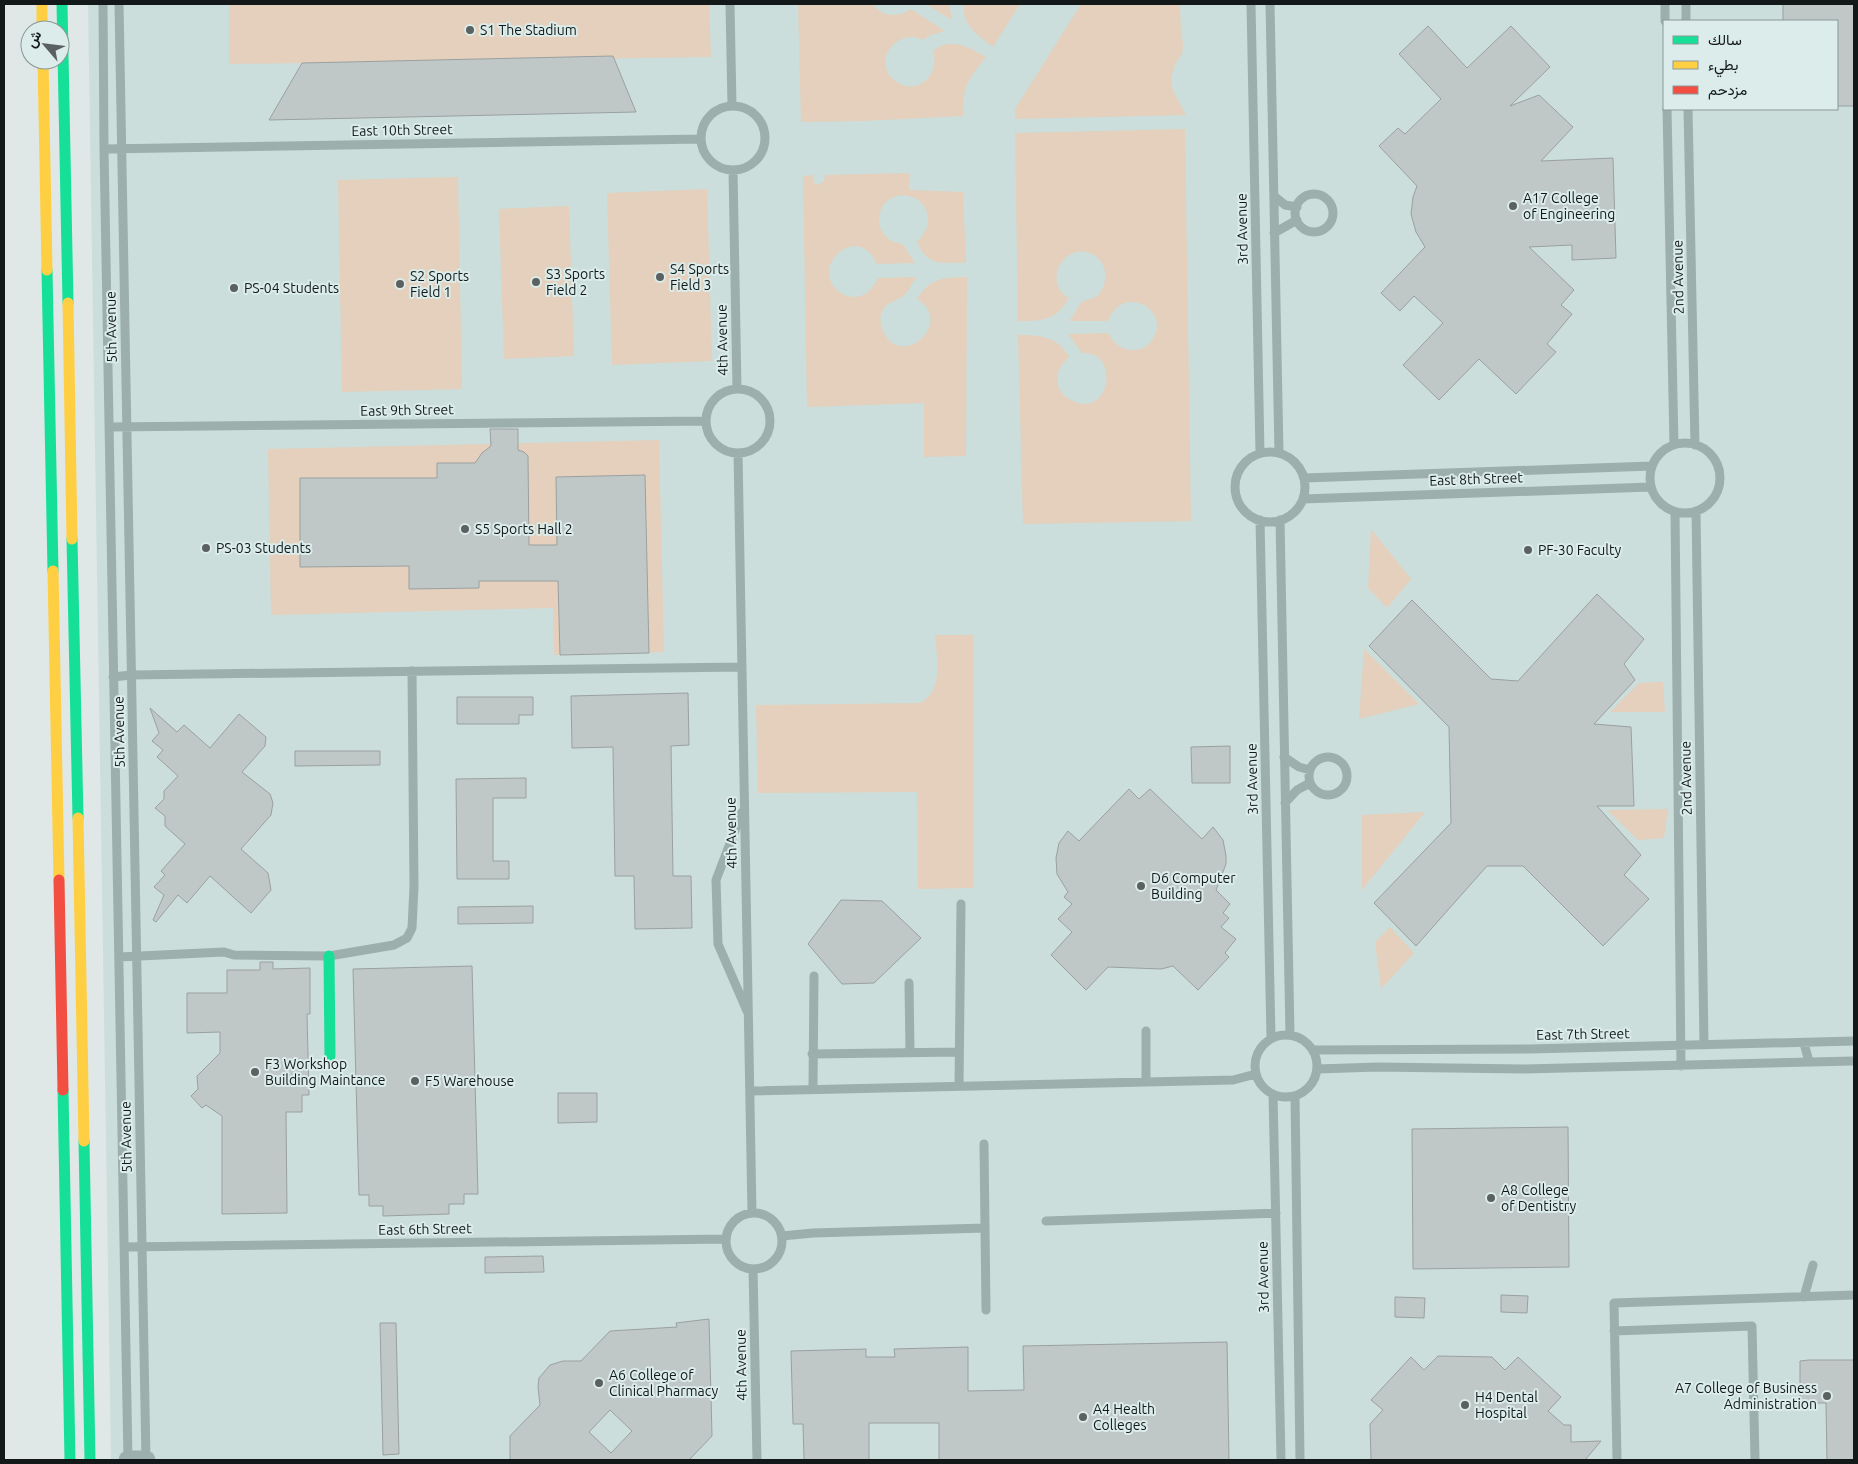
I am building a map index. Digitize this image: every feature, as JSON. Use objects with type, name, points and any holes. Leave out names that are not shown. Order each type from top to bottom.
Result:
[{"type":"main road","points":[[42,4],[42,20]]},
{"type":"main road","points":[[62,4],[90,1460]]},
{"type":"main road","points":[[43,70],[70,1460]]},
{"type":"main road","points":[[329,956],[330,1056]]},
{"type":"street","points":[[128,1460],[146,1460]]},
{"type":"lane","name":"5th Avenue","points":[[102,4],[128,1460]]},
{"type":"lane","name":"5th Avenue","points":[[119,4],[146,1460]]},
{"type":"lane","points":[[730,4],[732,106]]},
{"type":"lane","name":"3rd Avenue","points":[[1251,4],[1260,453]]},
{"type":"lane","points":[[1270,4],[1279,453]]},
{"type":"lane","points":[[1665,4],[1665,20]]},
{"type":"lane","points":[[1686,4],[1686,20]]},
{"type":"lane","points":[[732,106],[741,107],[757,116],[765,132],[765,142],[763,150],[751,165],[743,169],[725,170],[709,160],[704,152],[701,138],[703,126],[708,118],[715,111],[732,106]]},
{"type":"lane","name":"2nd Avenue","points":[[1667,110],[1674,445]]},
{"type":"lane","name":"2nd Avenue","points":[[1688,110],[1695,445]]},
{"type":"lane","name":"East 10th Street","points":[[104,149],[701,138]]},
{"type":"lane","name":"4th Avenue","points":[[733,170],[737,389]]},
{"type":"lane","points":[[1318,195],[1329,201],[1334,213],[1329,226],[1324,230],[1313,232],[1305,230],[1296,220],[1296,207],[1305,197],[1318,195]]},
{"type":"lane","points":[[1274,196],[1285,205],[1296,207]]},
{"type":"lane","points":[[1274,234],[1296,220]]},
{"type":"lane","points":[[737,389],[746,390],[762,399],[767,407],[770,420],[767,433],[762,441],[748,452],[738,453],[730,452],[714,443],[709,435],[706,421],[708,408],[713,401],[720,394],[728,390],[737,389]]},
{"type":"lane","name":"East 9th Street","points":[[109,427],[706,421]]},
{"type":"lane","points":[[1685,443],[1695,445],[1709,454],[1715,461],[1719,478],[1714,496],[1709,503],[1696,511],[1675,512],[1660,503],[1651,487],[1652,466],[1660,454],[1674,445],[1685,443]]},
{"type":"lane","name":"4th Avenue","points":[[738,453],[752,1213]]},
{"type":"lane","points":[[1260,453],[1279,453],[1288,456],[1295,462],[1304,478],[1303,499],[1295,511],[1280,520],[1270,522],[1260,520],[1246,511],[1240,504],[1236,486],[1240,469],[1246,462],[1260,453]]},
{"type":"lane","name":"East 8th Street","points":[[1304,478],[1652,466]]},
{"type":"lane","name":"East 8th Street","points":[[1303,499],[1651,487]]},
{"type":"lane","name":"2nd Avenue","points":[[1696,511],[1704,1046]]},
{"type":"lane","name":"2nd Avenue","points":[[1675,512],[1681,1066]]},
{"type":"lane","name":"3rd Avenue","points":[[1260,520],[1271,1038]]},
{"type":"lane","points":[[1280,520],[1290,1035]]},
{"type":"lane","points":[[113,677],[131,674],[742,667]]},
{"type":"lane","points":[[119,957],[224,952],[234,955],[329,956],[394,945],[408,938],[412,928],[414,887],[412,671]]},
{"type":"lane","points":[[1284,757],[1299,768],[1310,770]]},
{"type":"lane","points":[[1332,757],[1343,764],[1347,776],[1343,788],[1332,795],[1319,793],[1310,783],[1310,770],[1319,760],[1332,757]]},
{"type":"lane","points":[[1285,803],[1297,790],[1310,783]]},
{"type":"lane","points":[[745,807],[716,880],[718,944],[748,1016]]},
{"type":"lane","points":[[959,1086],[961,904]]},
{"type":"lane","points":[[812,1089],[814,976]]},
{"type":"lane","points":[[909,983],[910,1052]]},
{"type":"lane","points":[[1146,1031],[1146,1082]]},
{"type":"lane","points":[[1278,1035],[1290,1035],[1302,1038],[1313,1050],[1317,1058],[1317,1069],[1313,1081],[1308,1088],[1295,1096],[1286,1097],[1273,1094],[1264,1088],[1256,1074],[1256,1057],[1259,1050],[1271,1038],[1278,1035]]},
{"type":"lane","name":"East 7th Street","points":[[1313,1050],[1530,1049],[1854,1041]]},
{"type":"lane","points":[[1804,1043],[1809,1062]]},
{"type":"lane","points":[[812,1054],[959,1052]]},
{"type":"lane","points":[[1317,1069],[1681,1066],[1854,1061]]},
{"type":"lane","points":[[750,1091],[1233,1080],[1256,1074]]},
{"type":"lane","name":"3rd Avenue","points":[[1273,1094],[1280,1460]]},
{"type":"lane","points":[[1295,1096],[1300,1460]]},
{"type":"lane","points":[[984,1144],[986,1310]]},
{"type":"lane","points":[[752,1213],[761,1213],[768,1216],[779,1228],[782,1236],[780,1252],[776,1259],[762,1268],[753,1270],[739,1265],[732,1260],[725,1246],[727,1230],[732,1223],[738,1218],[752,1213]]},
{"type":"lane","points":[[1046,1221],[1276,1213]]},
{"type":"lane","points":[[782,1236],[813,1233],[985,1228]]},
{"type":"lane","name":"East 6th Street","points":[[124,1247],[725,1239]]},
{"type":"lane","points":[[1804,1297],[1813,1265]]},
{"type":"lane","name":"4th Avenue","points":[[753,1270],[757,1460]]},
{"type":"lane","points":[[1617,1460],[1614,1303],[1854,1295]]},
{"type":"lane","points":[[1614,1331],[1752,1326],[1754,1460]]},
{"type":"shaded area","points":[[88,4],[1854,4],[1854,1460],[111,1460]]},
{"type":"shaded area","name":"S1 The Stadium","points":[[229,4],[709,4],[711,57],[229,64]]},
{"type":"shaded area","points":[[798,4],[873,4],[881,12],[890,15],[901,14],[911,9],[945,31],[931,35],[923,40],[914,37],[906,38],[898,41],[891,47],[885,62],[892,78],[900,84],[916,86],[929,77],[933,70],[933,51],[939,47],[953,44],[960,45],[986,57],[967,84],[963,116],[801,122]]},
{"type":"shaded area","points":[[926,4],[949,4],[952,20]]},
{"type":"shaded area","points":[[964,4],[1020,4],[993,47],[972,29],[965,18]]},
{"type":"shaded area","points":[[1081,4],[1180,4],[1182,54],[1175,64],[1171,79],[1173,91],[1186,115],[1015,119],[1015,109]]},
{"type":"shaded area","points":[[1185,129],[1191,521],[1023,524],[1018,335],[1033,335],[1047,338],[1065,350],[1069,357],[1058,373],[1057,380],[1060,390],[1070,400],[1086,404],[1096,401],[1102,393],[1106,383],[1106,372],[1102,362],[1094,355],[1082,353],[1068,334],[1108,333],[1115,343],[1121,347],[1128,350],[1136,350],[1148,345],[1157,329],[1156,319],[1151,311],[1143,305],[1134,302],[1124,303],[1115,309],[1108,321],[1069,321],[1082,302],[1099,294],[1105,281],[1105,271],[1100,260],[1092,254],[1082,252],[1072,253],[1065,259],[1057,274],[1057,283],[1061,292],[1069,298],[1064,306],[1048,318],[1034,321],[1018,321],[1015,133]]},
{"type":"shaded area","points":[[909,173],[909,190],[963,192],[966,263],[937,262],[926,256],[917,242],[927,226],[928,218],[925,208],[915,198],[900,195],[890,199],[883,205],[879,224],[883,233],[891,240],[903,244],[915,263],[877,264],[869,252],[859,247],[849,247],[840,252],[833,260],[829,269],[830,280],[841,293],[855,297],[869,291],[878,278],[916,277],[905,295],[888,304],[881,315],[883,331],[891,342],[901,346],[912,345],[921,339],[928,330],[931,320],[927,309],[917,299],[927,286],[938,280],[967,277],[966,456],[924,457],[924,403],[807,407],[803,176],[813,175],[813,182],[818,185],[824,181],[825,175]]},
{"type":"shaded area","name":"S2 Sports Field 1","points":[[458,177],[462,389],[342,392],[338,180]]},
{"type":"shaded area","name":"S4 Sports Field 3","points":[[707,189],[712,361],[612,365],[607,193]]},
{"type":"shaded area","name":"S3 Sports Field 2","points":[[569,206],[574,356],[504,359],[499,209]]},
{"type":"shaded area","name":"S5 Sports Hall 2","points":[[659,440],[664,652],[554,655],[553,608],[271,615],[268,449]]},
{"type":"shaded area","points":[[1371,529],[1411,579],[1387,608],[1368,588]]},
{"type":"shaded area","points":[[935,635],[973,635],[973,888],[918,889],[917,792],[758,793],[756,705],[919,703],[927,698],[936,683]]},
{"type":"shaded area","points":[[1364,649],[1419,704],[1359,719]]},
{"type":"shaded area","points":[[1663,682],[1665,712],[1610,712],[1639,683]]},
{"type":"shaded area","points":[[1668,809],[1664,838],[1638,840],[1607,810]]},
{"type":"shaded area","points":[[1425,812],[1362,890],[1362,815]]},
{"type":"shaded area","points":[[1390,927],[1414,953],[1381,989],[1375,942]]},
{"type":"building","points":[[1783,4],[1854,4],[1854,106],[1838,106],[1838,20],[1783,20]]},
{"type":"building","name":"A17 College of Engineering","points":[[1428,26],[1467,68],[1511,26],[1550,67],[1510,106],[1539,95],[1573,127],[1541,161],[1613,158],[1616,258],[1572,260],[1572,245],[1529,247],[1574,290],[1561,305],[1572,314],[1547,344],[1556,352],[1516,394],[1479,359],[1439,400],[1403,365],[1443,323],[1414,296],[1400,311],[1381,293],[1425,247],[1416,232],[1411,214],[1413,197],[1417,186],[1379,146],[1398,128],[1405,134],[1441,99],[1399,54]]},
{"type":"building","points":[[613,56],[636,112],[269,120],[302,63]]},
{"type":"building","points":[[490,429],[518,429],[518,450],[528,456],[529,545],[557,545],[556,477],[645,475],[649,653],[560,655],[558,581],[479,581],[479,588],[409,589],[409,566],[300,567],[300,478],[437,478],[437,463],[475,463],[482,453],[491,446]]},
{"type":"building","points":[[1597,594],[1644,639],[1624,664],[1635,680],[1594,724],[1631,727],[1634,806],[1597,806],[1641,855],[1624,875],[1649,899],[1603,946],[1523,866],[1487,866],[1416,946],[1374,903],[1451,823],[1449,727],[1369,646],[1412,600],[1491,679],[1518,681]]},
{"type":"building","points":[[688,693],[689,745],[671,746],[673,876],[691,876],[692,928],[635,929],[634,876],[615,876],[613,747],[572,748],[571,696]]},
{"type":"building","points":[[457,697],[533,697],[533,715],[519,715],[519,724],[457,724]]},
{"type":"building","points":[[150,708],[177,732],[184,725],[210,748],[239,714],[266,737],[265,746],[242,772],[270,794],[273,803],[271,815],[241,849],[268,873],[271,890],[251,913],[210,876],[187,903],[178,895],[156,922],[153,920],[164,895],[154,887],[165,875],[161,871],[185,844],[165,826],[165,816],[155,808],[164,799],[164,791],[178,776],[157,757],[163,750],[152,741],[159,733]]},
{"type":"building","points":[[1230,746],[1230,783],[1192,783],[1191,747]]},
{"type":"building","points":[[295,751],[380,751],[380,765],[295,766]]},
{"type":"building","points":[[526,778],[526,798],[493,798],[493,861],[509,861],[509,879],[457,879],[456,779]]},
{"type":"building","name":"D6 Computer Building","points":[[1129,789],[1139,799],[1150,789],[1202,839],[1213,827],[1223,840],[1226,864],[1216,890],[1230,904],[1223,913],[1229,918],[1221,927],[1236,939],[1225,953],[1229,957],[1198,990],[1173,966],[1161,969],[1108,967],[1086,990],[1051,955],[1072,932],[1058,919],[1072,904],[1064,897],[1068,892],[1057,874],[1056,858],[1059,843],[1068,831],[1079,841]]},
{"type":"building","points":[[841,900],[882,901],[921,938],[874,983],[842,984],[808,944]]},
{"type":"building","points":[[533,906],[533,923],[458,924],[458,907]]},
{"type":"building","points":[[260,962],[273,962],[273,969],[310,968],[310,1014],[307,1014],[309,1095],[302,1095],[302,1112],[286,1112],[287,1213],[222,1214],[222,1116],[206,1105],[202,1108],[191,1096],[198,1089],[197,1076],[220,1053],[220,1032],[187,1033],[187,993],[227,993],[227,970],[260,970]]},
{"type":"building","name":"F5 Warehouse","points":[[472,966],[478,1194],[464,1194],[464,1204],[449,1204],[449,1214],[383,1216],[383,1206],[369,1206],[369,1195],[359,1195],[353,969]]},
{"type":"building","points":[[558,1093],[597,1093],[597,1122],[558,1123]]},
{"type":"building","name":"A8 College of Dentistry","points":[[1568,1127],[1569,1267],[1413,1269],[1412,1129]]},
{"type":"building","points":[[543,1256],[544,1272],[485,1273],[485,1257]]},
{"type":"building","points":[[1501,1295],[1528,1296],[1527,1313],[1501,1312]]},
{"type":"building","points":[[1395,1297],[1425,1298],[1424,1318],[1395,1317]]},
{"type":"building","name":"A6 College of Clinical Pharmacy","points":[[709,1319],[712,1436],[689,1460],[510,1460],[510,1436],[540,1405],[539,1378],[550,1365],[563,1361],[581,1361],[610,1331],[677,1327],[676,1323]],"holes":[[[610,1410],[632,1431],[611,1453],[589,1432]]]},
{"type":"building","points":[[380,1323],[396,1323],[399,1454],[383,1455]]},
{"type":"building","points":[[1227,1342],[1229,1460],[939,1460],[939,1423],[869,1423],[869,1460],[804,1460],[803,1424],[793,1424],[791,1351],[866,1349],[866,1357],[895,1357],[894,1349],[968,1347],[968,1391],[1024,1390],[1023,1346]]},
{"type":"building","name":"H4 Dental Hospital","points":[[1438,1356],[1492,1357],[1505,1370],[1518,1357],[1561,1397],[1548,1411],[1564,1425],[1571,1425],[1571,1442],[1601,1441],[1585,1460],[1371,1460],[1370,1424],[1383,1410],[1371,1400],[1411,1357],[1424,1370]]},
{"type":"building","name":"A7 College of Business Administration","points":[[1854,1360],[1854,1460],[1827,1460],[1826,1403],[1800,1403],[1800,1361]]},
{"type":"traffic: fast","points":[[62,4],[68,303]]},
{"type":"traffic: fast","points":[[47,270],[53,571]]},
{"type":"traffic: fast","points":[[72,539],[78,818]]},
{"type":"traffic: fast","points":[[329,956],[330,1056]]},
{"type":"traffic: fast","points":[[63,1090],[70,1460]]},
{"type":"traffic: fast","points":[[84,1141],[90,1460]]},
{"type":"traffic: slow","points":[[42,4],[42,20]]},
{"type":"traffic: slow","points":[[43,70],[47,270]]},
{"type":"traffic: slow","points":[[68,303],[72,539]]},
{"type":"traffic: slow","points":[[53,571],[59,880]]},
{"type":"traffic: slow","points":[[78,818],[84,1141]]},
{"type":"traffic: jam","points":[[59,880],[63,1090]]},
{"type":"place","name":"S1 The Stadium","points":[[470,30]]},
{"type":"place","name":"A17 College of Engineering","points":[[1513,206]]},
{"type":"place","name":"S4 Sports Field 3","points":[[660,277]]},
{"type":"place","name":"S3 Sports Field 2","points":[[536,282]]},
{"type":"place","name":"S2 Sports Field 1","points":[[400,284]]},
{"type":"place","name":"PS-04 Students","points":[[234,288]]},
{"type":"place","name":"S5 Sports Hall 2","points":[[465,529]]},
{"type":"place","name":"PS-03 Students","points":[[206,548]]},
{"type":"place","name":"PF-30 Faculty","points":[[1528,550]]},
{"type":"place","name":"D6 Computer Building","points":[[1141,886]]},
{"type":"place","name":"F3 Workshop Building Maintance","points":[[255,1072]]},
{"type":"place","name":"F5 Warehouse","points":[[415,1081]]},
{"type":"place","name":"A8 College of Dentistry","points":[[1491,1198]]},
{"type":"place","name":"A6 College of Clinical Pharmacy","points":[[599,1383]]},
{"type":"place","name":"A7 College of Business Administration","points":[[1827,1396]]},
{"type":"place","name":"H4 Dental Hospital","points":[[1465,1405]]},
{"type":"place","name":"A4 Health Colleges","points":[[1083,1417]]}]
